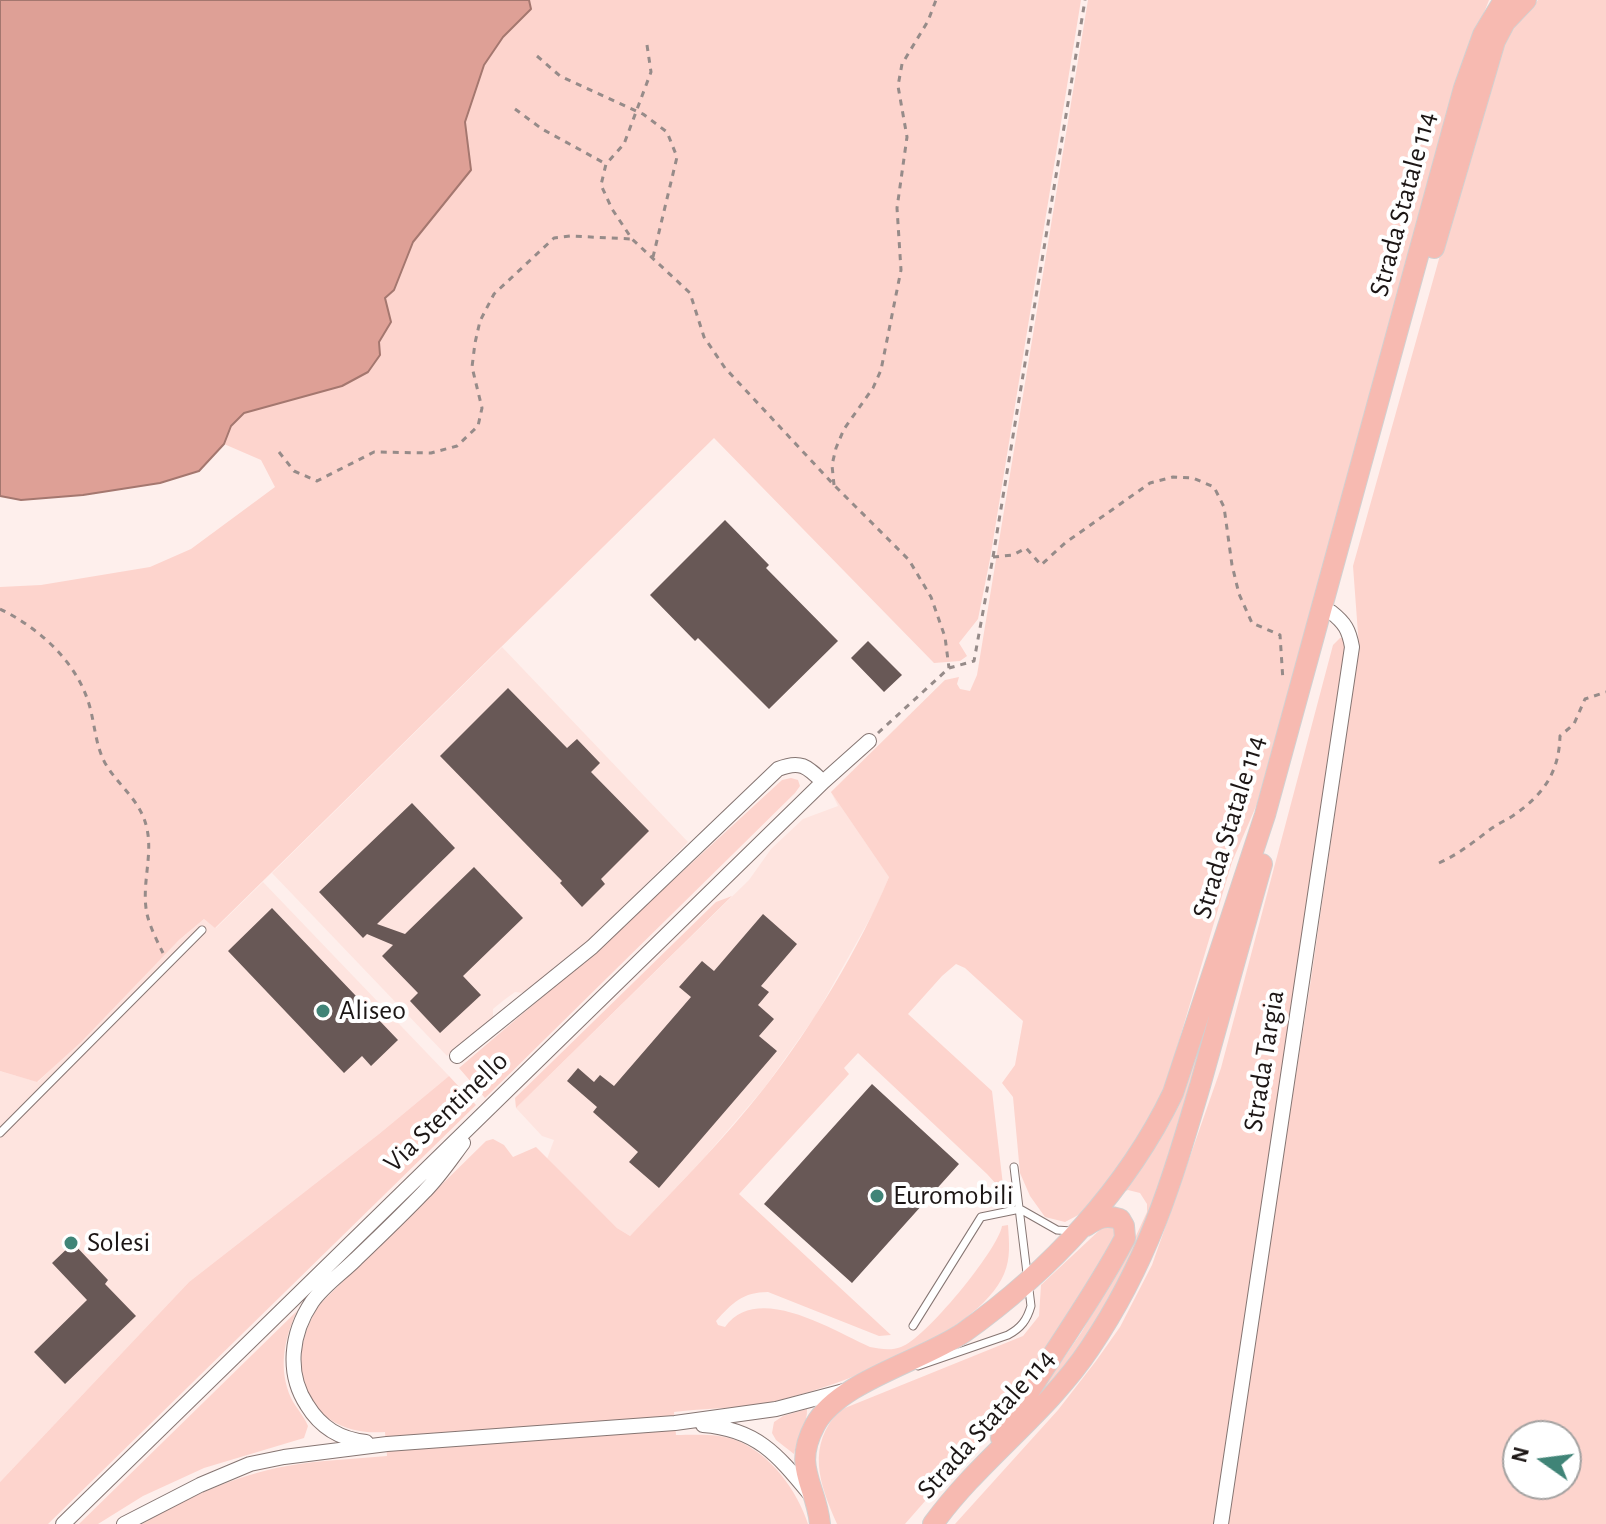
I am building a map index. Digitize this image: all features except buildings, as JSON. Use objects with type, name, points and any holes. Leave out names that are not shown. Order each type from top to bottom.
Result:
[{"type":"main road","name":"Strada Statale 114","points":[[819,1516],[805,1473],[805,1456],[816,1422],[828,1407],[859,1387],[963,1333],[1027,1280],[1082,1228],[1144,1149],[1173,1093],[1265,815],[1464,88],[1483,35],[1504,0]]},
{"type":"main road","name":"Strada Statale 114","points":[[924,1524],[938,1517],[1061,1387],[1090,1349],[1142,1259],[1161,1213],[1212,1044],[1484,73],[1505,22],[1526,0]]},
{"type":"main road","points":[[987,1462],[1022,1400],[1075,1324],[1125,1238],[1120,1219],[1109,1216],[1098,1218],[1082,1228]]},
{"type":"street","name":"Strada Targia","points":[[1221,1524],[1352,647],[1344,622],[1331,612]]},
{"type":"street","name":"Via Stentinello","points":[[63,1524],[823,782],[869,741]]},
{"type":"street","points":[[457,1056],[592,947],[778,769],[792,763],[810,768],[823,782]]},
{"type":"street","points":[[387,1444],[337,1436],[320,1423],[299,1392],[294,1376],[296,1338],[313,1301],[428,1189],[491,1105]]},
{"type":"street","points":[[124,1524],[150,1508],[250,1464],[284,1457],[387,1444],[675,1423],[776,1409],[859,1387]]},
{"type":"street","points":[[675,1423],[725,1427],[747,1434],[765,1445],[788,1467],[819,1516]]},
{"type":"lane","points":[[0,1133],[202,930]]},
{"type":"lane","points":[[859,1387],[971,1349],[1020,1328],[1031,1306],[1014,1167]]},
{"type":"lane","points":[[913,1326],[981,1217],[1020,1209],[1057,1230],[1070,1232],[1082,1228]]},
{"type":"path","points":[[834,485],[832,465],[836,448],[844,429],[873,388],[881,370],[901,270],[897,208],[907,137],[898,86],[902,64],[928,21],[936,0]]},
{"type":"path","points":[[869,741],[949,668],[974,661],[1085,0]]},
{"type":"path","points":[[647,45],[651,72],[624,144],[606,164],[601,185],[612,209],[632,239],[690,293],[704,337],[725,368],[909,560],[931,597],[945,637],[949,668]]},
{"type":"path","points":[[537,56],[560,76],[643,114],[667,132],[677,157],[653,257]]},
{"type":"path","points":[[515,109],[542,129],[606,164]]},
{"type":"path","points":[[279,452],[294,471],[317,481],[374,452],[431,453],[457,446],[478,426],[482,408],[472,367],[480,321],[494,294],[554,238],[632,239]]},
{"type":"path","points":[[993,557],[1013,555],[1026,548],[1041,565],[1065,543],[1150,483],[1173,477],[1193,478],[1214,487],[1224,507],[1239,594],[1252,623],[1280,635],[1282,696],[1293,709]]},
{"type":"path","points":[[0,609],[46,638],[80,682],[90,705],[105,763],[142,810],[149,838],[146,912],[156,940],[170,962]]},
{"type":"path","points":[[1439,863],[1456,856],[1495,825],[1515,814],[1541,790],[1558,765],[1560,736],[1574,724],[1585,699],[1606,692]]},
{"type":"shaded area","points":[[0,0],[529,0],[531,9],[503,37],[484,65],[465,122],[471,170],[413,242],[394,290],[385,298],[391,322],[379,342],[380,355],[368,372],[342,386],[244,413],[231,426],[224,444],[199,471],[160,483],[83,495],[21,500],[0,496]]},
{"type":"shaded area","points":[[529,0],[1081,0],[990,559],[978,619],[959,643],[967,656],[960,661],[934,663],[714,438],[215,928],[204,919],[179,940],[81,1042],[37,1082],[0,1071],[0,587],[41,585],[150,567],[191,549],[275,487],[261,460],[224,444],[231,426],[244,413],[342,386],[368,372],[380,355],[379,342],[391,322],[385,298],[394,290],[413,242],[471,170],[465,122],[484,65],[503,37],[531,9]]},
{"type":"shaded area","points":[[1088,0],[1489,0],[1457,82],[1257,804],[1232,862],[1168,1078],[1154,1116],[1130,1155],[1084,1212],[1065,1222],[1045,1217],[1030,1196],[1020,1173],[1013,1097],[1002,1083],[1015,1065],[1023,1021],[965,968],[956,964],[908,1014],[992,1091],[1005,1202],[996,1204],[997,1185],[987,1174],[858,1053],[844,1068],[849,1074],[739,1194],[891,1335],[879,1336],[768,1292],[739,1300],[716,1321],[725,1327],[739,1314],[756,1309],[775,1309],[816,1321],[870,1347],[893,1349],[912,1341],[942,1312],[988,1254],[1002,1226],[1008,1225],[1009,1256],[1004,1274],[989,1297],[965,1319],[934,1339],[862,1373],[766,1403],[674,1412],[676,1435],[731,1438],[750,1447],[772,1464],[790,1486],[808,1524],[142,1524],[176,1505],[249,1475],[299,1464],[387,1456],[385,1432],[358,1431],[336,1423],[319,1410],[308,1393],[302,1373],[302,1351],[308,1327],[320,1304],[486,1141],[493,1139],[504,1145],[513,1157],[536,1147],[617,1228],[630,1236],[749,1107],[817,1012],[864,931],[889,877],[831,792],[945,680],[959,677],[957,684],[960,689],[970,691],[977,675]]},
{"type":"shaded area","points":[[1538,0],[1606,0],[1606,1524],[1225,1524],[1310,986],[1359,647],[1353,566],[1472,141],[1506,39]]},
{"type":"shaded area","points":[[1340,638],[1345,638],[1347,656],[1214,1524],[955,1524],[1058,1410],[1096,1361],[1120,1327],[1152,1265],[1221,1068],[1333,645]]},
{"type":"shaded area","points":[[502,647],[688,842],[588,942],[524,993],[515,992],[504,1000],[493,1009],[493,1018],[447,1056],[272,873]]},
{"type":"shaded area","points":[[945,680],[889,877],[877,906],[816,1015],[765,1087],[704,1158],[630,1236],[617,1228],[547,1159],[554,1140],[542,1136],[516,1108],[749,880],[771,849],[803,819],[838,806],[831,792]]},
{"type":"shaded area","points":[[782,780],[798,780],[800,786],[795,793],[485,1098],[459,1068],[595,952]]},
{"type":"shaded area","points":[[263,882],[449,1076],[189,1282],[0,1482],[0,1071],[38,1082],[179,940],[204,919],[216,928]]},
{"type":"shaded area","points":[[732,896],[516,1108],[515,1098],[716,902]]},
{"type":"shaded area","points":[[1200,1041],[1204,1042],[1146,1229],[1092,1330],[1035,1399],[1081,1333],[1128,1253],[1147,1212],[1147,1204],[1140,1193],[1128,1190],[1117,1195]]},
{"type":"shaded area","points":[[449,1076],[476,1105],[48,1524],[0,1524],[0,1482],[189,1282]]},
{"type":"shaded area","points":[[1104,1226],[1112,1226],[1118,1233],[1118,1240],[1009,1405],[905,1524],[837,1524],[821,1479],[819,1451],[829,1424],[840,1410],[1023,1336],[1039,1316],[1041,1285]]},
{"type":"shaded area","points":[[297,1311],[286,1343],[284,1365],[291,1398],[308,1426],[304,1438],[204,1468],[143,1496],[98,1524],[79,1524]]},
{"type":"shaded area","points":[[807,1409],[794,1454],[776,1440],[772,1433],[774,1422]]},
{"type":"place","name":"Aliseo","points":[[323,1011]]},
{"type":"place","name":"Euromobili","points":[[877,1196]]},
{"type":"place","name":"Solesi","points":[[71,1243]]}]
